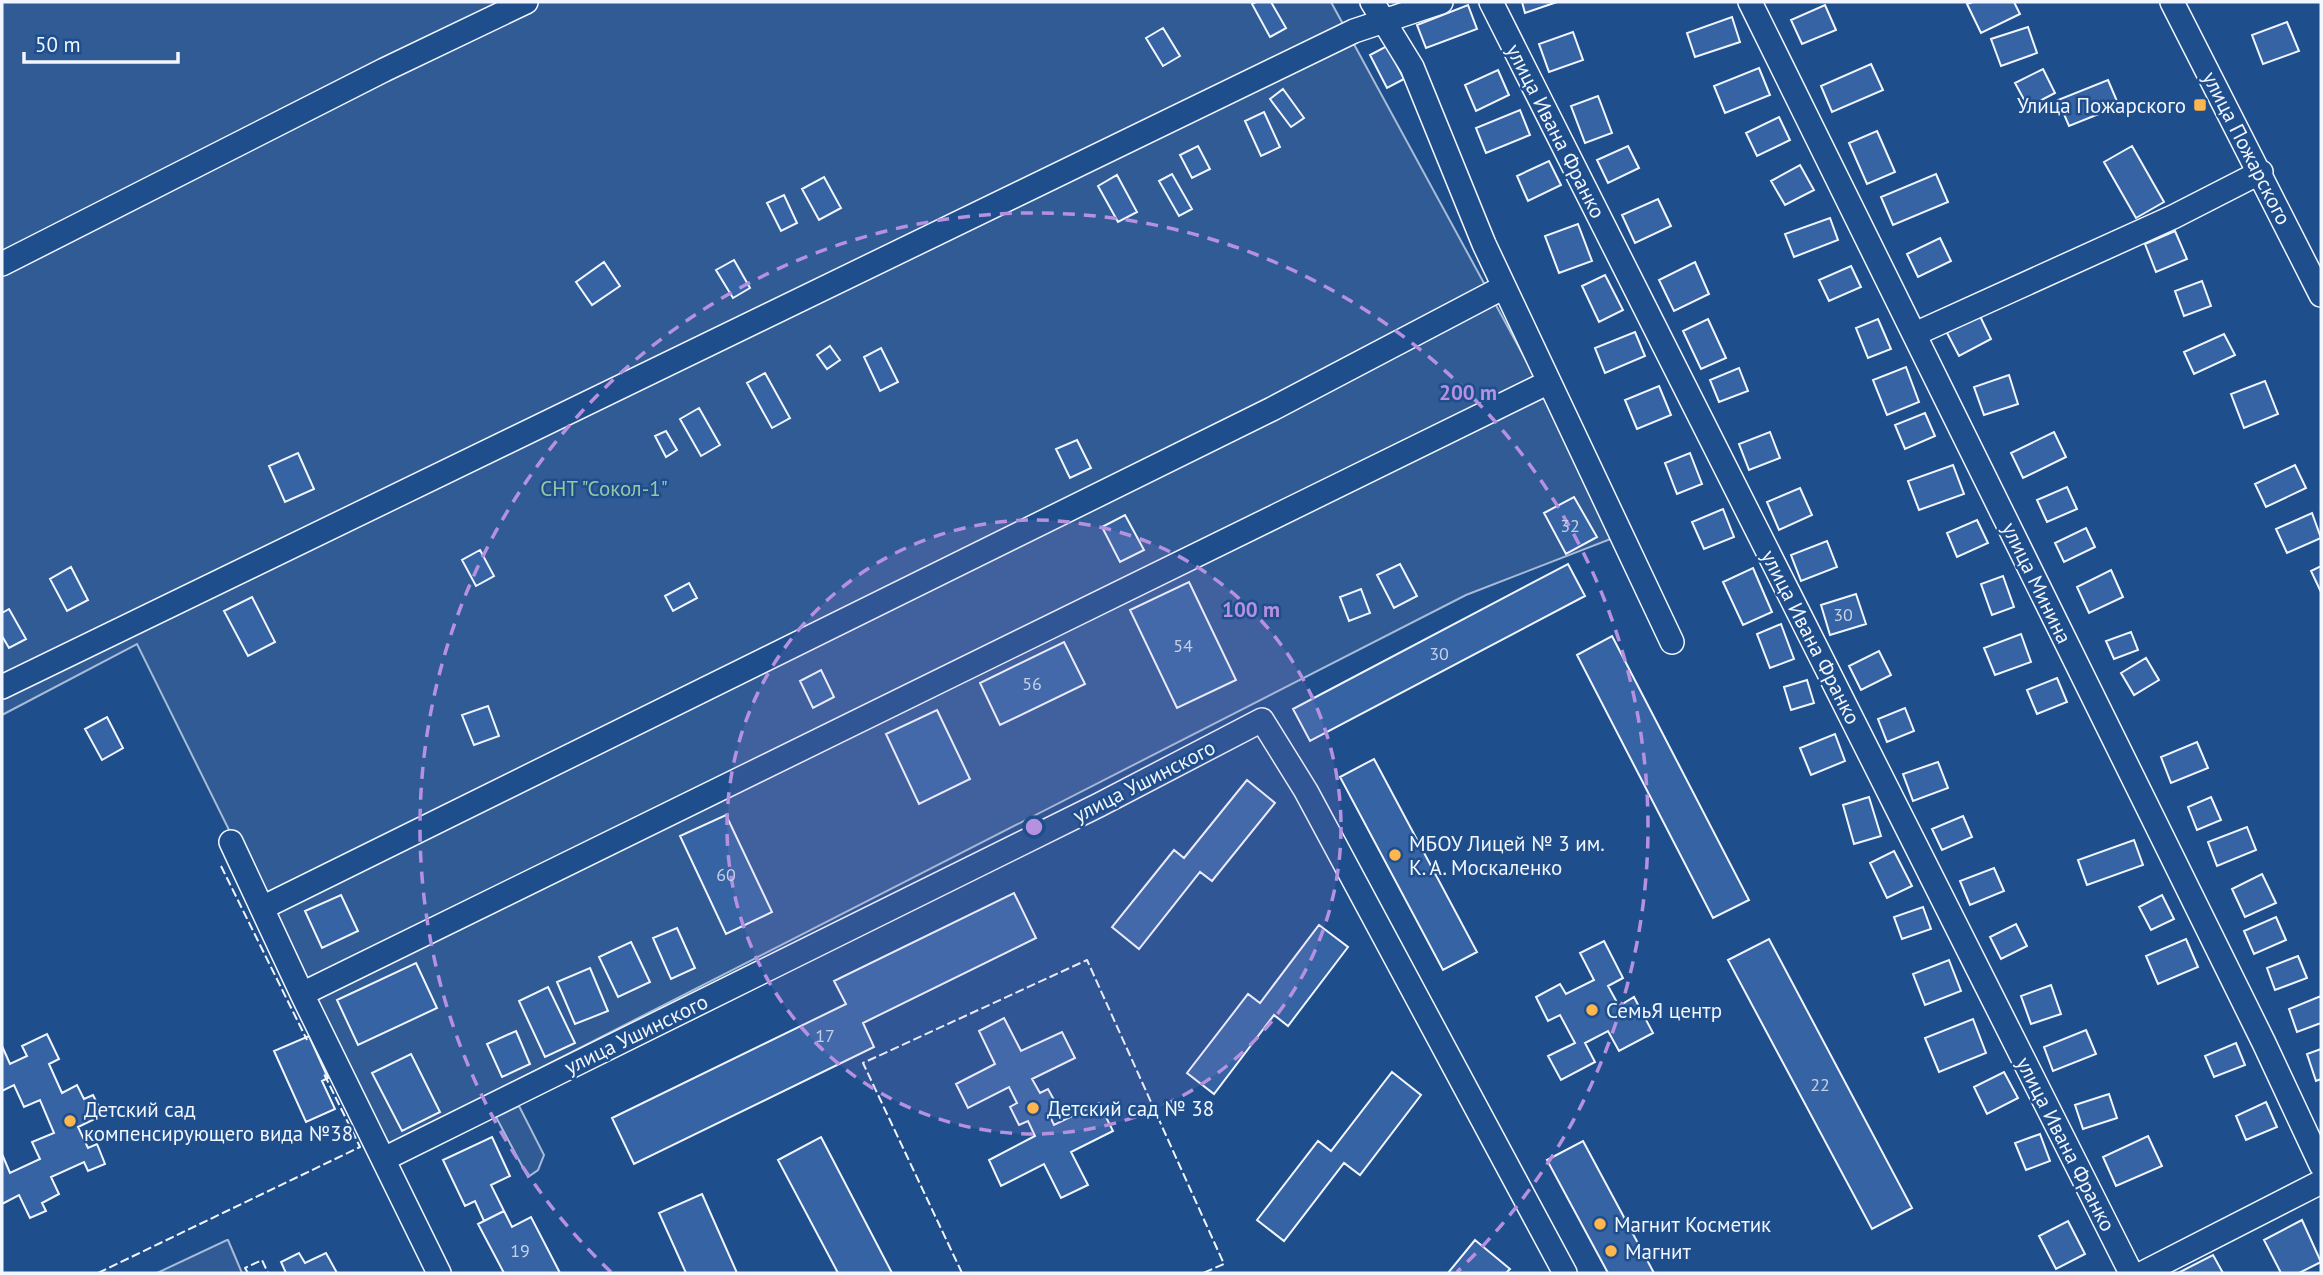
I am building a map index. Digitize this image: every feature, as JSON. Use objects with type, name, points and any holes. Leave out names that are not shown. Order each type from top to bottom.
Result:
[{"type":"street","points":[[2,264],[384,70],[526,2]]},
{"type":"street","points":[[2,687],[600,394],[1353,31],[1377,11],[1441,2]]},
{"type":"street","name":"улица Ивана Франко","points":[[1491,2],[2131,1273]]},
{"type":"street","name":"улица Минина","points":[[1750,2],[2321,1165]]},
{"type":"street","name":"улица Пожарского","points":[[2172,2],[2321,295]]},
{"type":"street","points":[[1377,11],[1412,66],[1504,287],[1672,642]]},
{"type":"street","points":[[1915,334],[2173,217],[2260,172]]},
{"type":"street","points":[[262,908],[1272,410],[1504,287]]},
{"type":"street","points":[[302,994],[1549,382]]},
{"type":"street","name":"улица Ушинского","points":[[384,1159],[1099,805],[1262,720],[1306,791],[1565,1273]]},
{"type":"street","points":[[231,842],[302,994],[439,1273]]},
{"type":"street","points":[[2143,1273],[2321,1182]]},
{"type":"shaded area","name":"СНТ \"Сокол-1\"","points":[[2,2],[1331,2],[1621,535],[1466,595],[386,1147],[137,644],[2,715]]},
{"type":"shaded area","points":[[519,1106],[544,1155],[538,1170],[528,1177],[496,1117]]},
{"type":"shaded area","points":[[227,1240],[242,1273],[157,1273]]},
{"type":"building","points":[[1271,2],[1286,28],[1270,37],[1252,4]]},
{"type":"building","points":[[1522,2],[1557,2],[1525,13]]},
{"type":"building","points":[[2014,2],[2020,14],[1981,33],[1967,4]]},
{"type":"building","points":[[1468,5],[1477,29],[1426,48],[1417,25]]},
{"type":"building","points":[[1825,5],[1836,30],[1802,44],[1791,20]]},
{"type":"building","points":[[1732,17],[1740,42],[1695,57],[1687,33]]},
{"type":"building","points":[[2287,22],[2299,51],[2263,64],[2252,35]]},
{"type":"building","points":[[2028,27],[2037,53],[2001,66],[1991,39]]},
{"type":"building","points":[[1163,28],[1180,56],[1163,66],[1146,38]]},
{"type":"building","points":[[1573,32],[1583,60],[1549,72],[1539,44]]},
{"type":"building","points":[[1387,46],[1404,79],[1387,88],[1370,55]]},
{"type":"building","points":[[1871,64],[1883,90],[1832,112],[1821,86]]},
{"type":"building","points":[[1759,68],[1770,95],[1725,113],[1714,86]]},
{"type":"building","points":[[2043,69],[2055,93],[2028,107],[2015,83]]},
{"type":"building","points":[[1498,70],[1509,95],[1476,111],[1465,85]]},
{"type":"building","points":[[2108,80],[2119,106],[2069,126],[2058,100]]},
{"type":"building","points":[[1283,89],[1304,118],[1291,127],[1270,99]]},
{"type":"building","points":[[1598,96],[1612,133],[1585,143],[1571,106]]},
{"type":"building","points":[[1520,110],[1530,135],[1486,153],[1476,128]]},
{"type":"building","points":[[1264,112],[1280,147],[1261,156],[1245,121]]},
{"type":"building","points":[[1779,117],[1790,140],[1757,156],[1746,133]]},
{"type":"building","points":[[1877,131],[1895,172],[1867,184],[1849,143]]},
{"type":"building","points":[[1198,146],[1210,169],[1192,178],[1180,155]]},
{"type":"building","points":[[1628,146],[1639,168],[1608,183],[1597,160]]},
{"type":"building","points":[[2132,146],[2164,202],[2136,218],[2104,162]]},
{"type":"building","points":[[1549,161],[1561,185],[1528,201],[1517,176]]},
{"type":"building","points":[[1800,165],[1814,190],[1785,205],[1771,181]]},
{"type":"building","points":[[1172,174],[1192,209],[1179,216],[1159,181]]},
{"type":"building","points":[[1936,174],[1948,202],[1893,225],[1881,197]]},
{"type":"building","points":[[1117,175],[1137,212],[1118,222],[1098,186]]},
{"type":"building","points":[[824,177],[841,208],[819,220],[802,189]]},
{"type":"building","points":[[784,195],[797,223],[781,231],[767,203]]},
{"type":"building","points":[[1658,199],[1671,226],[1635,243],[1622,215]]},
{"type":"building","points":[[1830,218],[1838,240],[1794,257],[1785,234]]},
{"type":"building","points":[[1578,224],[1592,261],[1559,273],[1545,236]]},
{"type":"building","points":[[2175,231],[2187,259],[2156,272],[2145,244]]},
{"type":"building","points":[[1940,238],[1951,261],[1918,277],[1907,254]]},
{"type":"building","points":[[734,260],[750,288],[733,298],[716,270]]},
{"type":"building","points":[[604,262],[620,286],[592,305],[576,282]]},
{"type":"building","points":[[1695,262],[1709,294],[1674,311],[1659,280]]},
{"type":"building","points":[[1851,266],[1861,287],[1829,301],[1819,280]]},
{"type":"building","points":[[1605,275],[1623,310],[1599,322],[1582,286]]},
{"type":"building","points":[[2202,281],[2211,306],[2184,316],[2175,291]]},
{"type":"building","points":[[1979,314],[1991,339],[1959,356],[1946,331]]},
{"type":"building","points":[[1708,319],[1726,358],[1701,369],[1683,331]]},
{"type":"building","points":[[1878,319],[1891,349],[1868,358],[1856,328]]},
{"type":"building","points":[[1635,332],[1645,356],[1605,373],[1595,348]]},
{"type":"building","points":[[2224,334],[2235,355],[2194,374],[2184,352]]},
{"type":"building","points":[[830,346],[840,360],[827,369],[817,355]]},
{"type":"building","points":[[881,348],[898,382],[880,391],[864,357]]},
{"type":"building","points":[[1906,367],[1919,402],[1887,415],[1873,380]]},
{"type":"building","points":[[1739,368],[1748,391],[1719,402],[1710,380]]},
{"type":"building","points":[[765,373],[790,418],[772,428],[747,383]]},
{"type":"building","points":[[2009,375],[2018,404],[1984,415],[1974,387]]},
{"type":"building","points":[[2265,381],[2278,414],[2244,428],[2231,394]]},
{"type":"building","points":[[1659,386],[1671,415],[1637,429],[1625,400]]},
{"type":"building","points":[[699,408],[720,445],[701,456],[680,419]]},
{"type":"building","points":[[1925,413],[1935,436],[1905,449],[1895,425]]},
{"type":"building","points":[[666,431],[677,450],[666,457],[655,436]]},
{"type":"building","points":[[1770,432],[1780,458],[1749,470],[1739,444]]},
{"type":"building","points":[[2054,432],[2066,457],[2023,478],[2011,453]]},
{"type":"building","points":[[1077,440],[1091,468],[1070,478],[1056,449]]},
{"type":"building","points":[[298,453],[314,489],[285,502],[269,466]]},
{"type":"building","points":[[1690,453],[1702,484],[1677,494],[1665,463]]},
{"type":"building","points":[[1953,465],[1964,494],[1919,510],[1908,481]]},
{"type":"building","points":[[2295,465],[2306,488],[2266,507],[2255,484]]},
{"type":"building","points":[[2067,487],[2077,509],[2047,522],[2037,500]]},
{"type":"building","points":[[1800,488],[1812,515],[1779,530],[1767,502]]},
{"type":"building","points":[[1574,497],[1597,537],[1566,554],[1544,513]]},
{"type":"building","points":[[1723,509],[1734,537],[1704,549],[1692,522]]},
{"type":"building","points":[[2312,513],[2321,538],[2287,553],[2276,529]]},
{"type":"building","points":[[1125,515],[1144,550],[1120,562],[1102,527]]},
{"type":"building","points":[[1977,520],[1988,543],[1957,557],[1947,533]]},
{"type":"building","points":[[2086,528],[2095,547],[2064,562],[2055,543]]},
{"type":"building","points":[[1827,541],[1837,567],[1801,581],[1791,555]]},
{"type":"building","points":[[480,550],[494,576],[476,586],[462,560]]},
{"type":"building","points":[[1400,564],[1417,596],[1394,608],[1377,575]]},
{"type":"building","points":[[1568,564],[1585,596],[1310,741],[1293,709]]},
{"type":"building","points":[[2321,566],[2321,592],[2311,571]]},
{"type":"building","points":[[71,567],[88,600],[67,611],[50,579]]},
{"type":"building","points":[[1753,568],[1772,612],[1743,625],[1723,582]]},
{"type":"building","points":[[2111,570],[2123,597],[2089,613],[2077,587]]},
{"type":"building","points":[[2003,576],[2014,607],[1992,615],[1981,584]]},
{"type":"building","points":[[1189,582],[1236,680],[1177,708],[1130,610]]},
{"type":"building","points":[[689,583],[697,598],[673,611],[665,596]]},
{"type":"building","points":[[1361,589],[1370,613],[1349,621],[1340,597]]},
{"type":"building","points":[[1856,594],[1866,624],[1830,635],[1821,605]]},
{"type":"building","points":[[252,597],[275,642],[248,656],[224,611]]},
{"type":"building","points":[[9,609],[26,639],[9,648],[2,636],[2,613]]},
{"type":"building","points":[[1781,624],[1794,659],[1770,668],[1757,634]]},
{"type":"building","points":[[2131,632],[2138,650],[2114,659],[2106,641]]},
{"type":"building","points":[[2021,634],[2031,662],[1995,675],[1984,648]]},
{"type":"building","points":[[1612,636],[1749,900],[1713,918],[1577,655]]},
{"type":"building","points":[[1064,642],[1085,684],[1000,725],[980,683]]},
{"type":"building","points":[[1879,651],[1891,675],[1861,690],[1849,666]]},
{"type":"building","points":[[2146,658],[2159,680],[2134,695],[2121,673]]},
{"type":"building","points":[[821,670],[834,697],[813,708],[800,681]]},
{"type":"building","points":[[2057,678],[2067,702],[2037,714],[2027,690]]},
{"type":"building","points":[[1807,680],[1814,703],[1791,710],[1784,687]]},
{"type":"building","points":[[488,706],[499,736],[474,745],[462,715]]},
{"type":"building","points":[[1905,708],[1914,731],[1887,742],[1878,719]]},
{"type":"building","points":[[937,710],[970,779],[919,804],[886,734]]},
{"type":"building","points":[[107,717],[123,748],[102,760],[85,729]]},
{"type":"building","points":[[1835,734],[1845,761],[1811,775],[1800,748]]},
{"type":"building","points":[[2197,742],[2208,768],[2171,783],[2161,757]]},
{"type":"building","points":[[1374,759],[1477,952],[1443,970],[1340,777]]},
{"type":"building","points":[[1938,762],[1948,788],[1913,801],[1903,774]]},
{"type":"building","points":[[1247,780],[1275,803],[1212,881],[1200,872],[1139,949],[1112,927],[1174,850],[1184,858]]},
{"type":"building","points":[[1869,797],[1881,836],[1854,844],[1843,805]]},
{"type":"building","points":[[2211,797],[2221,820],[2197,830],[2188,807]]},
{"type":"building","points":[[726,815],[772,912],[726,934],[680,836]]},
{"type":"building","points":[[1963,816],[1972,837],[1942,850],[1932,829]]},
{"type":"building","points":[[2247,827],[2256,850],[2217,866],[2208,842]]},
{"type":"building","points":[[2134,840],[2143,865],[2087,885],[2078,860]]},
{"type":"building","points":[[1894,851],[1912,886],[1887,898],[1870,863]]},
{"type":"building","points":[[1994,868],[2004,891],[1970,905],[1960,881]]},
{"type":"building","points":[[2262,874],[2276,903],[2245,917],[2232,889]]},
{"type":"building","points":[[1014,893],[1036,938],[863,1023],[874,1047],[634,1164],[612,1118],[846,1004],[834,981]]},
{"type":"building","points":[[341,895],[358,931],[322,948],[305,911]]},
{"type":"building","points":[[2162,895],[2174,919],[2151,930],[2139,907]]},
{"type":"building","points":[[1923,907],[1931,929],[1902,939],[1894,917]]},
{"type":"building","points":[[2276,917],[2286,940],[2254,954],[2244,931]]},
{"type":"building","points":[[2016,924],[2027,946],[2001,959],[1990,937]]},
{"type":"building","points":[[1319,925],[1348,947],[1288,1026],[1274,1015],[1214,1094],[1187,1073],[1248,994],[1260,1003]]},
{"type":"building","points":[[677,928],[695,968],[671,979],[653,938]]},
{"type":"building","points":[[1769,939],[1912,1208],[1872,1229],[1728,960]]},
{"type":"building","points":[[2186,939],[2198,967],[2158,984],[2146,956]]},
{"type":"building","name":"СемьЯ центр","points":[[1604,941],[1623,978],[1608,986],[1619,1006],[1634,997],[1653,1033],[1619,1051],[1608,1031],[1585,1043],[1595,1062],[1561,1080],[1548,1056],[1575,1043],[1560,1015],[1548,1021],[1536,997],[1560,984],[1566,994],[1594,980],[1580,953]]},
{"type":"building","points":[[631,942],[650,982],[618,997],[599,957]]},
{"type":"building","points":[[2298,956],[2307,978],[2275,990],[2267,968]]},
{"type":"building","points":[[1949,960],[1961,991],[1925,1005],[1913,974]]},
{"type":"building","points":[[416,963],[437,1008],[358,1045],[337,1000]]},
{"type":"building","points":[[590,968],[608,1011],[575,1024],[557,982]]},
{"type":"building","points":[[2051,985],[2061,1014],[2031,1024],[2021,996]]},
{"type":"building","points":[[548,987],[575,1043],[545,1057],[519,1001]]},
{"type":"building","points":[[2321,996],[2321,1023],[2297,1032],[2289,1009]]},
{"type":"building","name":"Детский сад № 38","points":[[1004,1018],[1021,1051],[1062,1032],[1075,1058],[1032,1079],[1040,1093],[1048,1089],[1058,1107],[1048,1112],[1054,1125],[1099,1103],[1113,1131],[1071,1152],[1088,1185],[1061,1198],[1044,1164],[1001,1186],[989,1160],[1035,1136],[1028,1121],[1019,1125],[1010,1107],[1017,1103],[1009,1087],[968,1108],[956,1084],[995,1064],[979,1031]]},
{"type":"building","points":[[1973,1019],[1986,1053],[1939,1072],[1925,1038]]},
{"type":"building","points":[[2086,1030],[2096,1054],[2053,1071],[2044,1047]]},
{"type":"building","points":[[516,1031],[530,1064],[502,1077],[487,1044]]},
{"type":"building","name":"Детский сад компенсирующего вида №38","points":[[47,1034],[59,1059],[49,1064],[62,1093],[77,1085],[84,1099],[93,1095],[103,1115],[78,1127],[88,1148],[97,1144],[105,1164],[88,1171],[84,1162],[51,1177],[59,1194],[42,1203],[46,1211],[30,1218],[19,1195],[2,1204],[2,1154],[10,1173],[40,1159],[32,1142],[54,1133],[40,1100],[24,1107],[14,1085],[2,1091],[2,1046],[10,1064],[27,1056],[22,1046]]},
{"type":"building","points":[[309,1036],[328,1078],[322,1081],[335,1109],[306,1122],[274,1051]]},
{"type":"building","points":[[2236,1043],[2245,1065],[2214,1077],[2205,1056]]},
{"type":"building","points":[[2321,1049],[2321,1079],[2316,1081],[2307,1054]]},
{"type":"building","points":[[411,1054],[440,1112],[402,1131],[372,1073]]},
{"type":"building","points":[[1392,1072],[1421,1095],[1360,1175],[1344,1163],[1284,1241],[1257,1220],[1318,1141],[1331,1151]]},
{"type":"building","points":[[2004,1072],[2018,1098],[1987,1114],[1974,1087]]},
{"type":"building","points":[[2109,1094],[2117,1118],[2083,1129],[2075,1105]]},
{"type":"building","points":[[2266,1102],[2277,1127],[2246,1140],[2236,1116]]},
{"type":"building","points":[[2040,1134],[2050,1161],[2026,1170],[2015,1143]]},
{"type":"building","points":[[2148,1136],[2162,1166],[2116,1186],[2103,1157]]},
{"type":"building","points":[[492,1137],[510,1176],[491,1185],[504,1211],[484,1221],[475,1201],[465,1206],[443,1160]]},
{"type":"building","points":[[821,1137],[892,1273],[838,1273],[778,1160]]},
{"type":"building","points":[[1583,1141],[1654,1273],[1608,1273],[1547,1160]]},
{"type":"building","points":[[702,1194],[737,1273],[686,1273],[659,1213]]},
{"type":"building","points":[[504,1211],[512,1227],[531,1217],[560,1273],[504,1273],[478,1224]]},
{"type":"building","points":[[2302,1220],[2321,1262],[2299,1273],[2281,1273],[2264,1240]]},
{"type":"building","points":[[2068,1221],[2085,1254],[2056,1269],[2039,1236]]},
{"type":"building","points":[[1475,1240],[1510,1269],[1506,1273],[1448,1273]]},
{"type":"building","points":[[299,1253],[305,1263],[326,1253],[337,1273],[286,1273],[281,1262]]},
{"type":"building","points":[[2213,1255],[2223,1273],[2178,1273]]},
{"type":"fence","points":[[221,866],[307,1040]]},
{"type":"fence","points":[[962,1273],[863,1063],[1087,960],[1224,1264],[1203,1273]]},
{"type":"fence","points":[[98,1273],[360,1147],[324,1074]]},
{"type":"fence","points":[[248,1273],[245,1268],[262,1260],[268,1273]]},
{"type":"place","name":"Улица Пожарского","points":[[2200,105]]},
{"type":"place","name":"МБОУ Лицей № 3 им. К. А. Москаленко","points":[[1395,855]]},
{"type":"place","name":"СемьЯ центр","points":[[1592,1010]]},
{"type":"place","name":"Детский сад № 38","points":[[1033,1108]]},
{"type":"place","name":"Детский сад компенсирующего вида №38","points":[[70,1121]]},
{"type":"place","name":"Магнит Косметик","points":[[1600,1224]]},
{"type":"place","name":"Магнит","points":[[1611,1251]]}]
